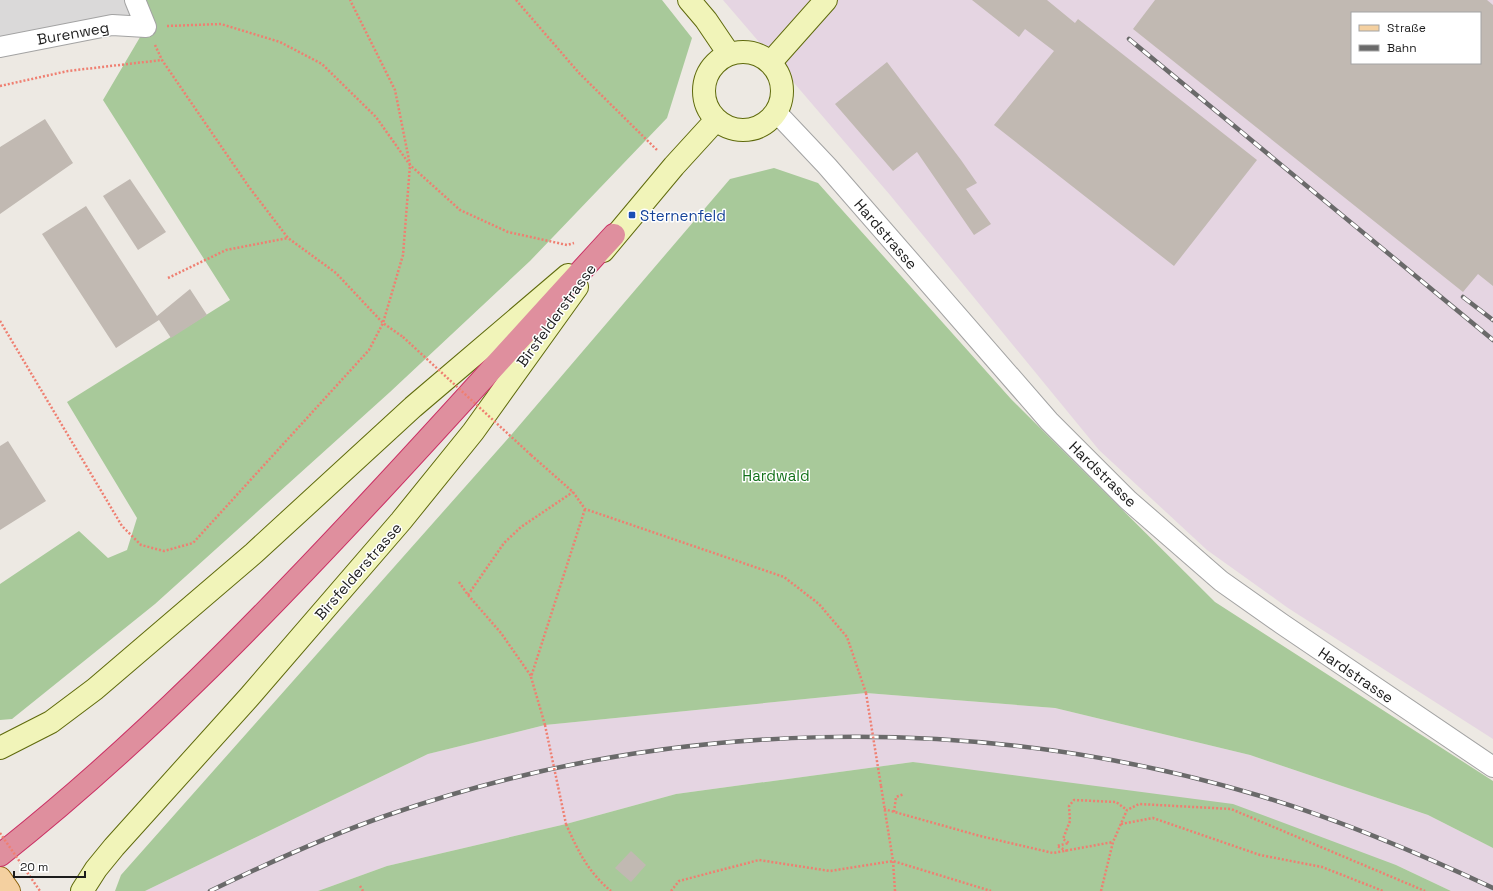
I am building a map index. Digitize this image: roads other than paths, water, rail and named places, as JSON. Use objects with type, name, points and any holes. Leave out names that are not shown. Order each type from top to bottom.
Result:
[{"type":"highway","points":[[0,854],[138,736],[246,632],[365,507],[614,235]]},
{"type":"main road","points":[[0,878],[9,891]]},
{"type":"street","name":"Burenweg","points":[[0,47],[112,25],[146,27],[135,0]]},
{"type":"street","points":[[689,0],[706,20],[730,54]]},
{"type":"street","points":[[770,63],[826,0]]},
{"type":"street","points":[[740,52],[751,53],[770,63],[776,71],[782,91],[781,102],[776,112],[762,126],[753,130],[733,129],[724,126],[716,120],[709,111],[705,100],[704,89],[706,78],[711,68],[730,54],[740,52]]},
{"type":"street","name":"Hardstrasse","points":[[776,112],[832,172],[1049,421],[1128,500],[1221,581],[1450,739],[1493,766]]},
{"type":"street","name":"Birsfelderstrasse","points":[[82,891],[96,869],[114,847],[250,696],[401,521],[473,432],[614,235],[716,120]]},
{"type":"street","name":"Birsfelderstrasse","points":[[0,748],[51,722],[72,708],[119,669],[254,553],[413,407],[614,235]]},
{"type":"railway","points":[[1129,39],[1493,340]]},
{"type":"railway","points":[[1463,297],[1493,320]]},
{"type":"railway","points":[[210,891],[298,850],[365,823],[494,783],[601,759],[711,744],[821,737],[931,739],[1041,749],[1150,768],[1287,804],[1347,825],[1406,849],[1493,888]]},
{"type":"place","name":"Sternenfeld","points":[[632,215]]},
{"type":"park label","name":"Hardwald","points":[[776,475]]}]
